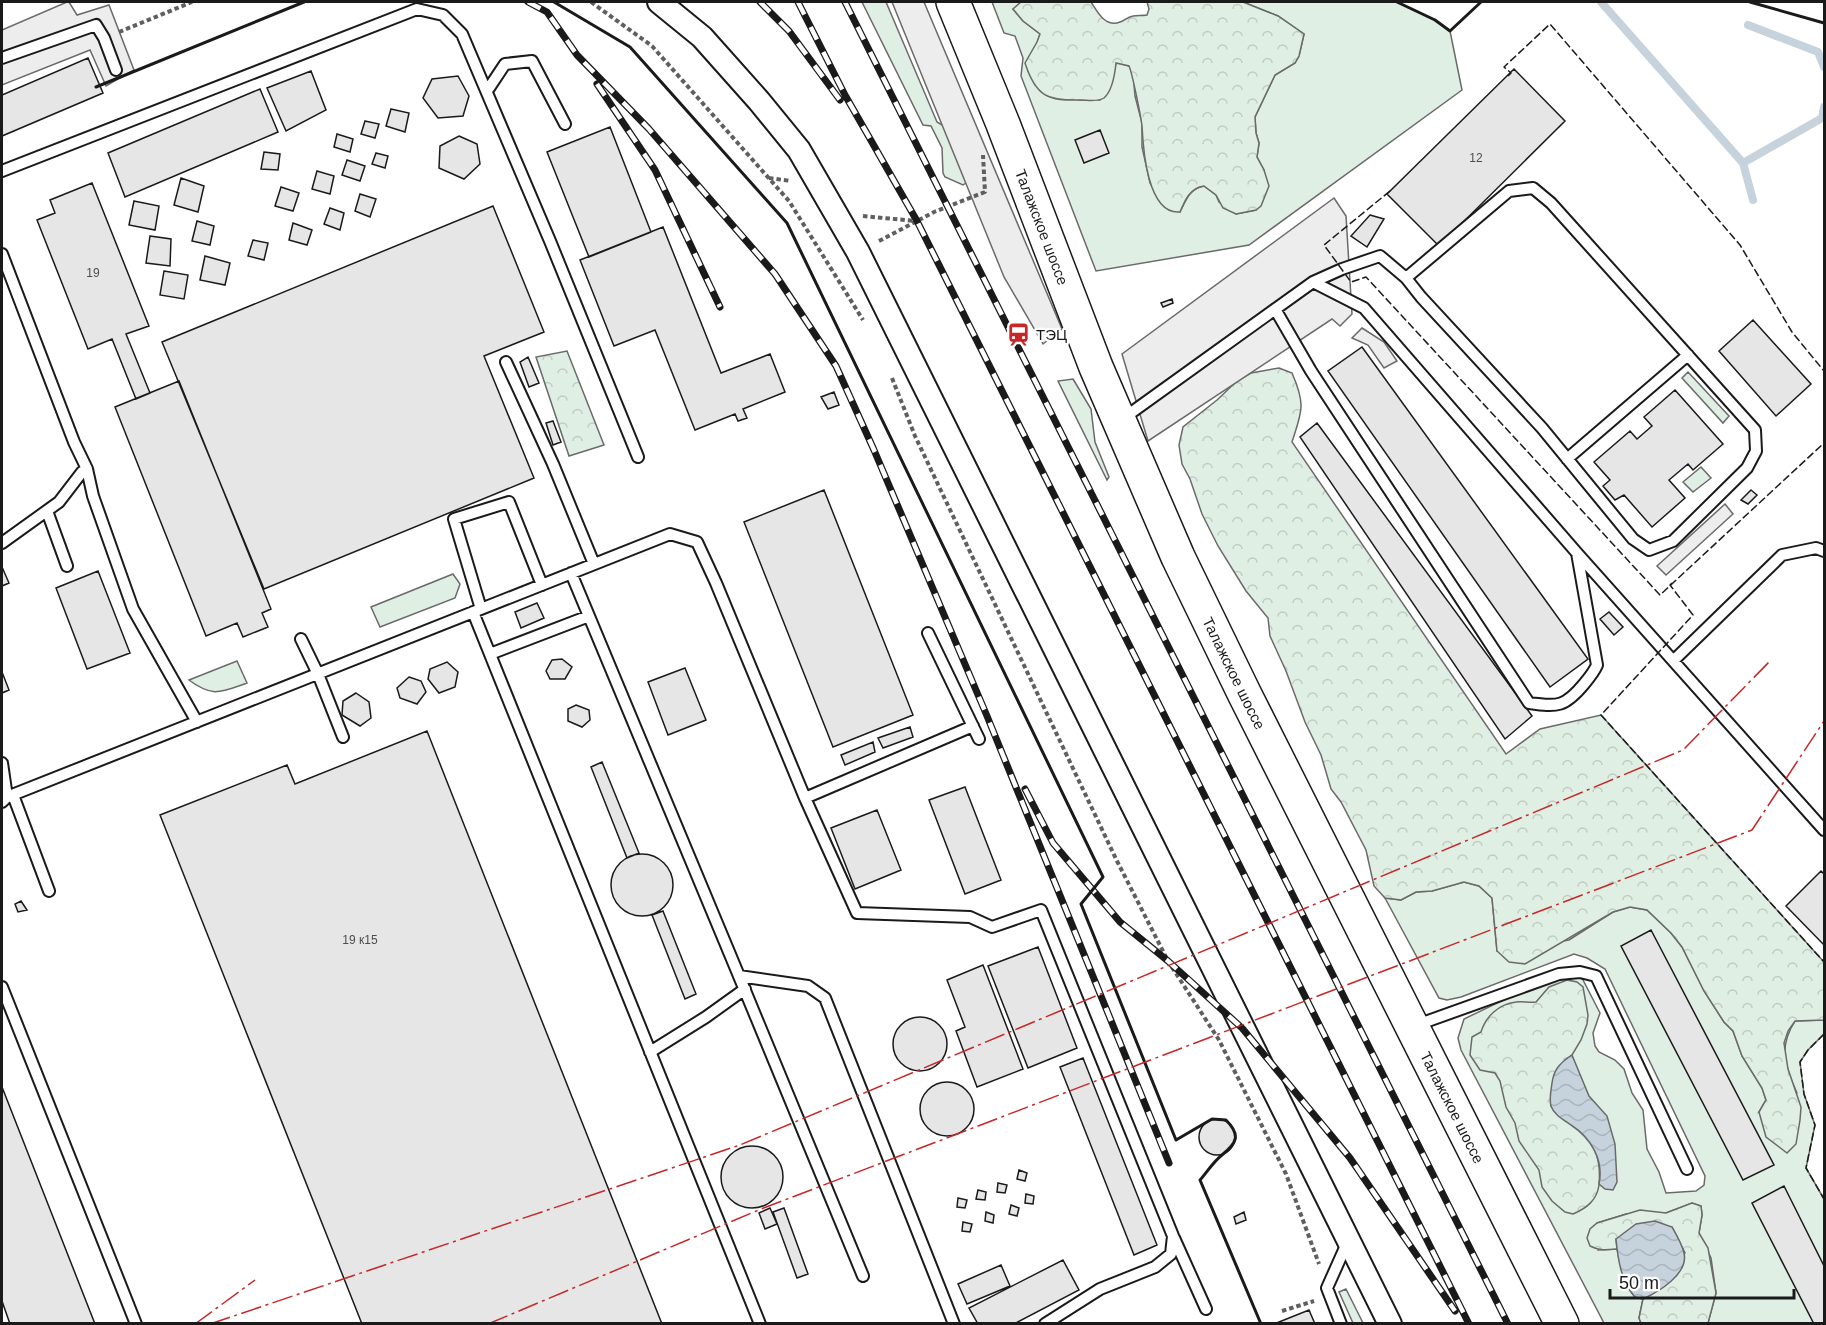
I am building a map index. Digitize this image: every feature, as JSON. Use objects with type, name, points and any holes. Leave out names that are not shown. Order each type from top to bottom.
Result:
[{"type":"main road","name":"Талажское шоссе","points":[[953,2],[1119,422],[1178,557],[1411,1027],[1562,1323]]},
{"type":"street","points":[[659,2],[702,37],[799,150],[858,252],[1390,1323]]},
{"type":"lane","points":[[2,171],[417,9],[443,15],[462,34],[638,457]]},
{"type":"lane","points":[[2,57],[96,25],[104,38],[116,70]]},
{"type":"lane","points":[[489,87],[505,64],[532,61],[564,124]]},
{"type":"lane","points":[[1119,422],[1313,282],[1380,256],[1406,278],[1542,428],[1633,539],[1649,550],[1672,541],[1747,468],[1756,451],[1755,430],[1551,203],[1533,188],[1509,191],[1406,278]]},
{"type":"lane","points":[[2,254],[74,442],[87,469],[93,496],[133,609],[197,722]]},
{"type":"lane","points":[[1313,282],[1364,308],[1577,553],[1824,830]]},
{"type":"lane","points":[[1275,309],[1311,371],[1529,702],[1551,706],[1572,699],[1597,665],[1577,553]]},
{"type":"lane","points":[[1567,459],[1688,355]]},
{"type":"lane","points":[[506,362],[553,464],[594,564]]},
{"type":"lane","points":[[2,543],[58,502],[87,469]]},
{"type":"lane","points":[[542,585],[509,502],[454,519],[490,654],[760,1323]]},
{"type":"lane","points":[[47,511],[67,566]]},
{"type":"lane","points":[[7,798],[670,534],[697,542],[805,798],[857,913],[970,917],[992,927],[1041,910],[1173,1236],[1206,1309]]},
{"type":"lane","points":[[1674,660],[1782,555],[1816,548],[1824,551]]},
{"type":"lane","points":[[571,573],[863,1276]]},
{"type":"lane","points":[[490,654],[589,616]]},
{"type":"lane","points":[[928,633],[979,739]]},
{"type":"lane","points":[[301,639],[318,674],[343,737]]},
{"type":"lane","points":[[805,798],[973,726]]},
{"type":"lane","points":[[2,763],[7,798],[49,891]]},
{"type":"lane","points":[[1411,1027],[1559,974],[1580,972],[1596,976],[1687,1169]]},
{"type":"lane","points":[[739,975],[808,986],[825,998],[954,1323]]},
{"type":"lane","points":[[2,987],[136,1323]]},
{"type":"lane","points":[[650,1052],[745,989]]},
{"type":"lane","points":[[1045,1323],[1100,1288],[1155,1267],[1171,1254],[1173,1236]]},
{"type":"lane","points":[[1341,1323],[1327,1288],[1348,1241]]},
{"type":"path","points":[[104,38],[192,2]]},
{"type":"path","points":[[591,2],[652,46],[789,201],[867,326]]},
{"type":"path","points":[[768,178],[800,182]]},
{"type":"path","points":[[829,266],[934,212],[949,208]]},
{"type":"path","points":[[891,376],[919,447],[1117,861],[1168,961],[1219,1040],[1286,1174],[1327,1288]]},
{"type":"path","points":[[1282,1311],[1314,1301]]},
{"type":"green space","points":[[862,2],[886,2],[937,122],[972,143],[970,180],[963,185],[945,177],[942,148],[931,126],[923,125]]},
{"type":"green space","points":[[992,2],[1021,2],[1013,9],[1023,21],[1040,34],[1028,71],[1035,85],[1079,100],[1100,100],[1116,62],[1129,66],[1133,72],[1135,96],[1142,123],[1142,147],[1150,183],[1161,202],[1180,212],[1192,192],[1204,186],[1216,195],[1219,202],[1236,214],[1256,210],[1264,170],[1257,157],[1259,143],[1255,117],[1275,75],[1295,63],[1304,34],[1278,16],[1243,2],[1397,2],[1435,20],[1450,31],[1462,90],[1249,245],[1096,271],[1021,76],[1023,58],[1015,36],[1004,33]]},
{"type":"green space","points":[[1021,2],[1091,2],[1102,18],[1115,23],[1131,17],[1147,15],[1149,9],[1147,2],[1243,2],[1278,16],[1304,34],[1295,63],[1275,75],[1255,117],[1259,143],[1257,157],[1269,186],[1261,206],[1256,210],[1236,214],[1223,208],[1216,195],[1204,186],[1192,192],[1180,212],[1169,210],[1160,203],[1149,178],[1140,114],[1129,66],[1116,63],[1111,86],[1107,95],[1102,99],[1060,99],[1045,95],[1034,83],[1025,63],[1040,34],[1023,21],[1013,9]]},
{"type":"green space","points":[[567,351],[604,445],[569,456],[536,357]]},
{"type":"green space","points":[[1279,368],[1292,373],[1301,401],[1300,415],[1292,442],[1506,754],[1540,729],[1601,715],[1824,962],[1824,1020],[1795,1021],[1784,1043],[1788,1069],[1801,1107],[1796,1144],[1787,1153],[1766,1137],[1759,1112],[1766,1100],[1762,1088],[1742,1056],[1733,1031],[1724,1022],[1704,991],[1682,947],[1647,910],[1630,907],[1613,912],[1525,964],[1509,962],[1497,951],[1492,898],[1479,886],[1464,882],[1432,891],[1416,892],[1401,900],[1385,898],[1374,886],[1366,850],[1341,802],[1331,789],[1321,755],[1270,636],[1268,618],[1246,591],[1218,546],[1182,464],[1179,445],[1183,427],[1238,380],[1251,373]]},
{"type":"green space","points":[[1688,372],[1729,416],[1723,423],[1682,378]]},
{"type":"green space","points":[[1073,379],[1091,409],[1095,442],[1109,477],[1107,480],[1058,381]]},
{"type":"green space","points":[[1701,467],[1711,478],[1693,492],[1683,482]]},
{"type":"green space","points":[[453,574],[460,584],[455,598],[380,627],[371,607]]},
{"type":"green space","points":[[237,661],[247,683],[217,692],[197,686],[189,680]]},
{"type":"green space","points":[[1464,882],[1479,886],[1492,898],[1497,951],[1569,940],[1613,912],[1630,907],[1647,910],[1682,947],[1704,991],[1724,1022],[1733,1031],[1742,1056],[1762,1088],[1766,1100],[1759,1112],[1797,1093],[1785,1057],[1786,1040],[1795,1021],[1824,1020],[1824,1034],[1800,1062],[1804,1094],[1815,1125],[1806,1168],[1824,1199],[1824,1323],[1708,1323],[1716,1293],[1711,1258],[1699,1233],[1701,1206],[1692,1203],[1666,1213],[1626,1214],[1597,1223],[1598,1250],[1617,1249],[1627,1286],[1635,1297],[1643,1299],[1639,1318],[1641,1323],[1604,1323],[1461,1050],[1458,1038],[1464,1019],[1562,972],[1578,976],[1583,980],[1600,1013],[1593,1033],[1595,1046],[1599,1052],[1615,1060],[1624,1069],[1632,1093],[1643,1110],[1647,1149],[1659,1172],[1666,1193],[1696,1191],[1704,1185],[1705,1176],[1605,969],[1587,958],[1574,954],[1461,997],[1447,1000],[1439,998],[1385,898],[1401,900],[1416,892],[1432,891]]},
{"type":"green space","points":[[1567,980],[1577,982],[1583,987],[1588,1015],[1587,1024],[1572,1055],[1565,1060],[1551,1106],[1590,1142],[1597,1155],[1599,1177],[1598,1190],[1594,1199],[1573,1214],[1565,1212],[1552,1201],[1542,1187],[1539,1170],[1519,1141],[1515,1123],[1506,1107],[1500,1081],[1495,1073],[1480,1070],[1470,1055],[1472,1037],[1481,1032],[1486,1021],[1494,1012],[1510,1003],[1536,1002],[1549,987]]},
{"type":"green space","points":[[1692,1203],[1701,1206],[1699,1233],[1708,1248],[1716,1293],[1708,1323],[1641,1323],[1639,1318],[1643,1299],[1657,1290],[1685,1253],[1672,1227],[1616,1239],[1617,1249],[1606,1250],[1590,1246],[1587,1238],[1590,1229],[1597,1223],[1640,1210],[1666,1213]]},
{"type":"green space","points":[[1346,1289],[1363,1323],[1353,1323],[1339,1292]]},
{"type":"shaded area","points":[[67,2],[77,15],[109,5],[134,70],[106,86],[90,50],[2,85],[2,30]]},
{"type":"shaded area","points":[[892,2],[924,2],[1062,329],[1043,344],[1004,277]]},
{"type":"shaded area","points":[[1334,198],[1346,216],[1352,314],[1340,326],[1332,319],[1148,441],[1122,354]]},
{"type":"shaded area","points":[[1362,328],[1384,342],[1397,361],[1384,368],[1368,345],[1352,338]]},
{"type":"shaded area","points":[[1725,504],[1733,514],[1666,575],[1657,566]]},
{"type":"water","points":[[1572,1055],[1589,1096],[1607,1116],[1615,1144],[1617,1182],[1613,1190],[1605,1189],[1599,1184],[1598,1158],[1585,1136],[1557,1115],[1551,1106],[1550,1095],[1554,1074]]},
{"type":"water","points":[[1655,1221],[1672,1227],[1682,1246],[1684,1261],[1682,1268],[1671,1281],[1643,1299],[1635,1297],[1626,1284],[1619,1262],[1616,1239],[1636,1224]]},
{"type":"building","points":[[88,58],[103,93],[2,136],[2,95]]},
{"type":"building","points":[[1514,69],[1565,121],[1439,246],[1387,194]]},
{"type":"building","points":[[311,71],[326,110],[286,131],[267,88]]},
{"type":"building","points":[[458,76],[469,96],[463,116],[438,118],[423,98],[432,79]]},
{"type":"building","points":[[260,89],[278,132],[125,197],[108,153]]},
{"type":"building","points":[[391,109],[409,113],[405,132],[386,126]]},
{"type":"building","points":[[365,121],[379,124],[375,138],[361,134]]},
{"type":"building","points":[[610,127],[651,232],[589,257],[547,152]]},
{"type":"building","points":[[1100,130],[1109,153],[1084,163],[1075,140]]},
{"type":"building","points":[[337,134],[353,139],[350,152],[334,147]]},
{"type":"building","points":[[459,136],[477,144],[480,164],[464,179],[439,168],[440,146]]},
{"type":"building","points":[[264,152],[280,154],[278,170],[261,169]]},
{"type":"building","points":[[376,153],[388,156],[385,168],[372,164]]},
{"type":"building","points":[[347,160],[365,166],[360,181],[342,175]]},
{"type":"building","points":[[317,171],[334,176],[330,194],[312,189]]},
{"type":"building","points":[[181,178],[204,186],[198,212],[174,205]]},
{"type":"building","points":[[92,183],[149,326],[126,334],[150,393],[136,399],[112,339],[88,349],[37,220],[55,213],[50,200]]},
{"type":"building","points":[[281,187],[299,193],[293,211],[275,206]]},
{"type":"building","points":[[360,194],[376,199],[370,217],[355,211]]},
{"type":"building","points":[[134,201],[159,206],[155,230],[129,225]]},
{"type":"building","points":[[493,206],[544,332],[484,356],[534,478],[264,589],[162,342]]},
{"type":"building","points":[[330,208],[344,213],[340,230],[324,224]]},
{"type":"building","points":[[1370,215],[1384,219],[1367,247],[1351,236]]},
{"type":"building","points":[[197,221],[214,226],[210,245],[192,241]]},
{"type":"building","points":[[293,223],[312,230],[307,245],[289,240]]},
{"type":"building","points":[[663,227],[721,373],[770,354],[785,392],[743,409],[747,418],[738,421],[735,414],[695,430],[655,330],[614,346],[580,260]]},
{"type":"building","points":[[150,236],[171,239],[170,266],[146,263]]},
{"type":"building","points":[[253,240],[268,243],[264,260],[248,256]]},
{"type":"building","points":[[205,256],[230,263],[225,285],[200,280]]},
{"type":"building","points":[[164,271],[188,275],[184,299],[160,295]]},
{"type":"building","points":[[1172,299],[1173,303],[1163,307],[1161,303]]},
{"type":"building","points":[[1753,320],[1811,384],[1776,416],[1719,351]]},
{"type":"building","points":[[1362,347],[1588,659],[1550,687],[1328,371]]},
{"type":"building","points":[[528,357],[539,383],[529,387],[520,362]]},
{"type":"building","points":[[179,381],[271,609],[262,613],[268,627],[243,637],[237,623],[206,636],[115,407]]},
{"type":"building","points":[[1675,390],[1723,444],[1693,470],[1688,464],[1669,480],[1685,498],[1652,527],[1624,495],[1615,500],[1603,486],[1610,480],[1594,462],[1630,431],[1637,439],[1652,426],[1644,417]]},
{"type":"building","points":[[834,392],[839,405],[828,409],[821,397]]},
{"type":"building","points":[[553,421],[561,442],[553,445],[546,423]]},
{"type":"building","points":[[1317,423],[1532,716],[1505,739],[1300,437]]},
{"type":"building","points":[[824,490],[913,715],[833,747],[744,522]]},
{"type":"building","points":[[1751,490],[1757,495],[1748,504],[1741,500]]},
{"type":"building","points":[[2,567],[9,583],[2,586]]},
{"type":"building","points":[[98,571],[130,653],[87,669],[56,588]]},
{"type":"building","points":[[537,603],[544,618],[521,628],[515,612]]},
{"type":"building","points":[[1609,612],[1623,627],[1614,635],[1600,619]]},
{"type":"building","points":[[562,659],[572,667],[565,679],[550,679],[546,671],[552,660]]},
{"type":"building","points":[[447,662],[458,672],[455,687],[439,693],[428,679],[430,669]]},
{"type":"building","points":[[685,668],[706,720],[668,735],[648,682]]},
{"type":"building","points":[[2,672],[9,690],[2,693]]},
{"type":"building","points":[[409,677],[421,681],[426,692],[417,704],[400,698],[397,688]]},
{"type":"building","points":[[356,693],[369,702],[371,718],[360,726],[342,715],[343,701]]},
{"type":"building","points":[[576,705],[589,710],[590,720],[582,727],[568,721],[568,709]]},
{"type":"building","points":[[910,727],[913,737],[883,748],[878,738]]},
{"type":"building","points":[[427,731],[662,1324],[362,1324],[160,815],[287,765],[295,784]]},
{"type":"building","points":[[873,742],[875,752],[845,765],[841,755]]},
{"type":"building","points":[[602,762],[639,853],[627,858],[591,767]]},
{"type":"building","points":[[965,787],[1001,880],[965,894],[929,800]]},
{"type":"building","points":[[877,810],[901,870],[855,889],[831,828]]},
{"type":"building","points":[[642,854],[659,859],[664,863],[668,868],[673,885],[668,902],[664,907],[659,911],[642,916],[625,911],[620,907],[616,902],[611,885],[616,868],[620,863],[625,859]]},
{"type":"building","points":[[1821,871],[1824,874],[1824,945],[1786,906]]},
{"type":"building","points":[[21,901],[27,910],[18,912],[15,904]]},
{"type":"building","points":[[663,911],[696,994],[685,999],[652,915]]},
{"type":"building","points":[[1651,930],[1774,1165],[1743,1180],[1621,946]]},
{"type":"building","points":[[1038,947],[1077,1048],[1028,1068],[988,966]]},
{"type":"building","points":[[983,965],[1023,1069],[977,1087],[956,1031],[965,1027],[947,980]]},
{"type":"building","points":[[915,1017],[925,1017],[935,1021],[943,1029],[947,1044],[943,1059],[935,1067],[925,1071],[915,1071],[905,1067],[897,1059],[893,1049],[893,1039],[897,1029],[905,1021]]},
{"type":"building","points":[[1083,1058],[1157,1245],[1134,1255],[1060,1067]]},
{"type":"building","points":[[942,1082],[952,1082],[962,1086],[970,1094],[974,1109],[970,1124],[962,1132],[952,1136],[942,1136],[932,1132],[924,1124],[920,1114],[920,1104],[924,1094],[932,1086]]},
{"type":"building","points":[[2,1087],[95,1324],[10,1324],[2,1301]]},
{"type":"building","points":[[1217,1119],[1230,1124],[1235,1137],[1230,1150],[1217,1155],[1204,1150],[1199,1137],[1204,1124]]},
{"type":"building","points":[[752,1146],[769,1151],[774,1155],[778,1160],[783,1177],[778,1194],[774,1199],[769,1203],[752,1208],[735,1203],[730,1199],[726,1194],[721,1177],[726,1160],[730,1155],[735,1151]]},
{"type":"building","points":[[1019,1170],[1027,1173],[1025,1181],[1017,1179]]},
{"type":"building","points":[[998,1183],[1007,1185],[1005,1193],[997,1192]]},
{"type":"building","points":[[1784,1186],[1824,1266],[1824,1324],[1814,1324],[1752,1203]]},
{"type":"building","points":[[978,1190],[986,1192],[985,1200],[976,1199]]},
{"type":"building","points":[[1026,1194],[1034,1196],[1033,1204],[1025,1203]]},
{"type":"building","points":[[958,1198],[967,1200],[965,1208],[957,1207]]},
{"type":"building","points":[[1011,1205],[1019,1208],[1017,1216],[1009,1214]]},
{"type":"building","points":[[770,1208],[777,1224],[765,1229],[759,1213]]},
{"type":"building","points":[[784,1208],[808,1274],[797,1278],[773,1212]]},
{"type":"building","points":[[986,1212],[994,1215],[993,1223],[985,1221]]},
{"type":"building","points":[[1244,1212],[1246,1220],[1236,1224],[1234,1217]]},
{"type":"building","points":[[963,1222],[972,1224],[970,1232],[962,1231]]},
{"type":"building","points":[[1063,1260],[1079,1290],[1014,1324],[978,1324],[969,1308]]},
{"type":"building","points":[[1001,1265],[1010,1286],[967,1304],[958,1284]]},
{"type":"building","points":[[1309,1310],[1315,1324],[1274,1324]]},
{"type":"waterway","points":[[1601,2],[1743,163],[1753,200]]},
{"type":"waterway","points":[[1748,25],[1818,52],[1824,67]]},
{"type":"waterway","points":[[1743,163],[1822,118],[1824,107]]},
{"type":"railway","points":[[528,2],[547,12],[577,55],[649,129],[775,274],[836,366],[987,716],[1169,1163]]},
{"type":"railway","points":[[760,2],[789,31],[840,100]]},
{"type":"railway","points":[[798,2],[845,95],[917,221],[1469,1324]]},
{"type":"railway","points":[[845,2],[1508,1324]]},
{"type":"railway","points":[[597,84],[655,170],[720,307]]},
{"type":"railway","points":[[1025,789],[1053,843],[1120,922],[1168,961],[1242,1028],[1350,1158],[1455,1311]]},
{"type":"fence","points":[[1508,76],[1511,73],[1504,67],[1550,24],[1740,245],[1792,332],[1824,371]]},
{"type":"fence","points":[[1390,191],[1324,245],[1351,282],[1366,277],[1660,595],[1824,443]]},
{"type":"fence","points":[[1672,583],[1670,585],[1693,615],[1601,715],[1824,962]]},
{"type":"fence","points":[[1824,1034],[1800,1062],[1804,1094],[1815,1125],[1806,1168],[1824,1199]]},
{"type":"wall","points":[[96,87],[304,2]]},
{"type":"wall","points":[[554,2],[630,47],[787,223],[1103,877],[1081,904],[1176,1140],[1212,1119],[1226,1120],[1234,1130],[1234,1143],[1200,1180],[1261,1324]]},
{"type":"wall","points":[[1397,2],[1435,20],[1450,31],[1481,2]]},
{"type":"wall","points":[[1750,2],[1824,23]]},
{"type":"power","points":[[210,1324],[740,1145],[1683,750],[1770,661]]},
{"type":"power","points":[[488,1324],[761,1209],[1752,830],[1824,721]]},
{"type":"power","points":[[195,1324],[255,1280]]},
{"type":"place","name":"ТЭЦ","points":[[1018,334]]}]
